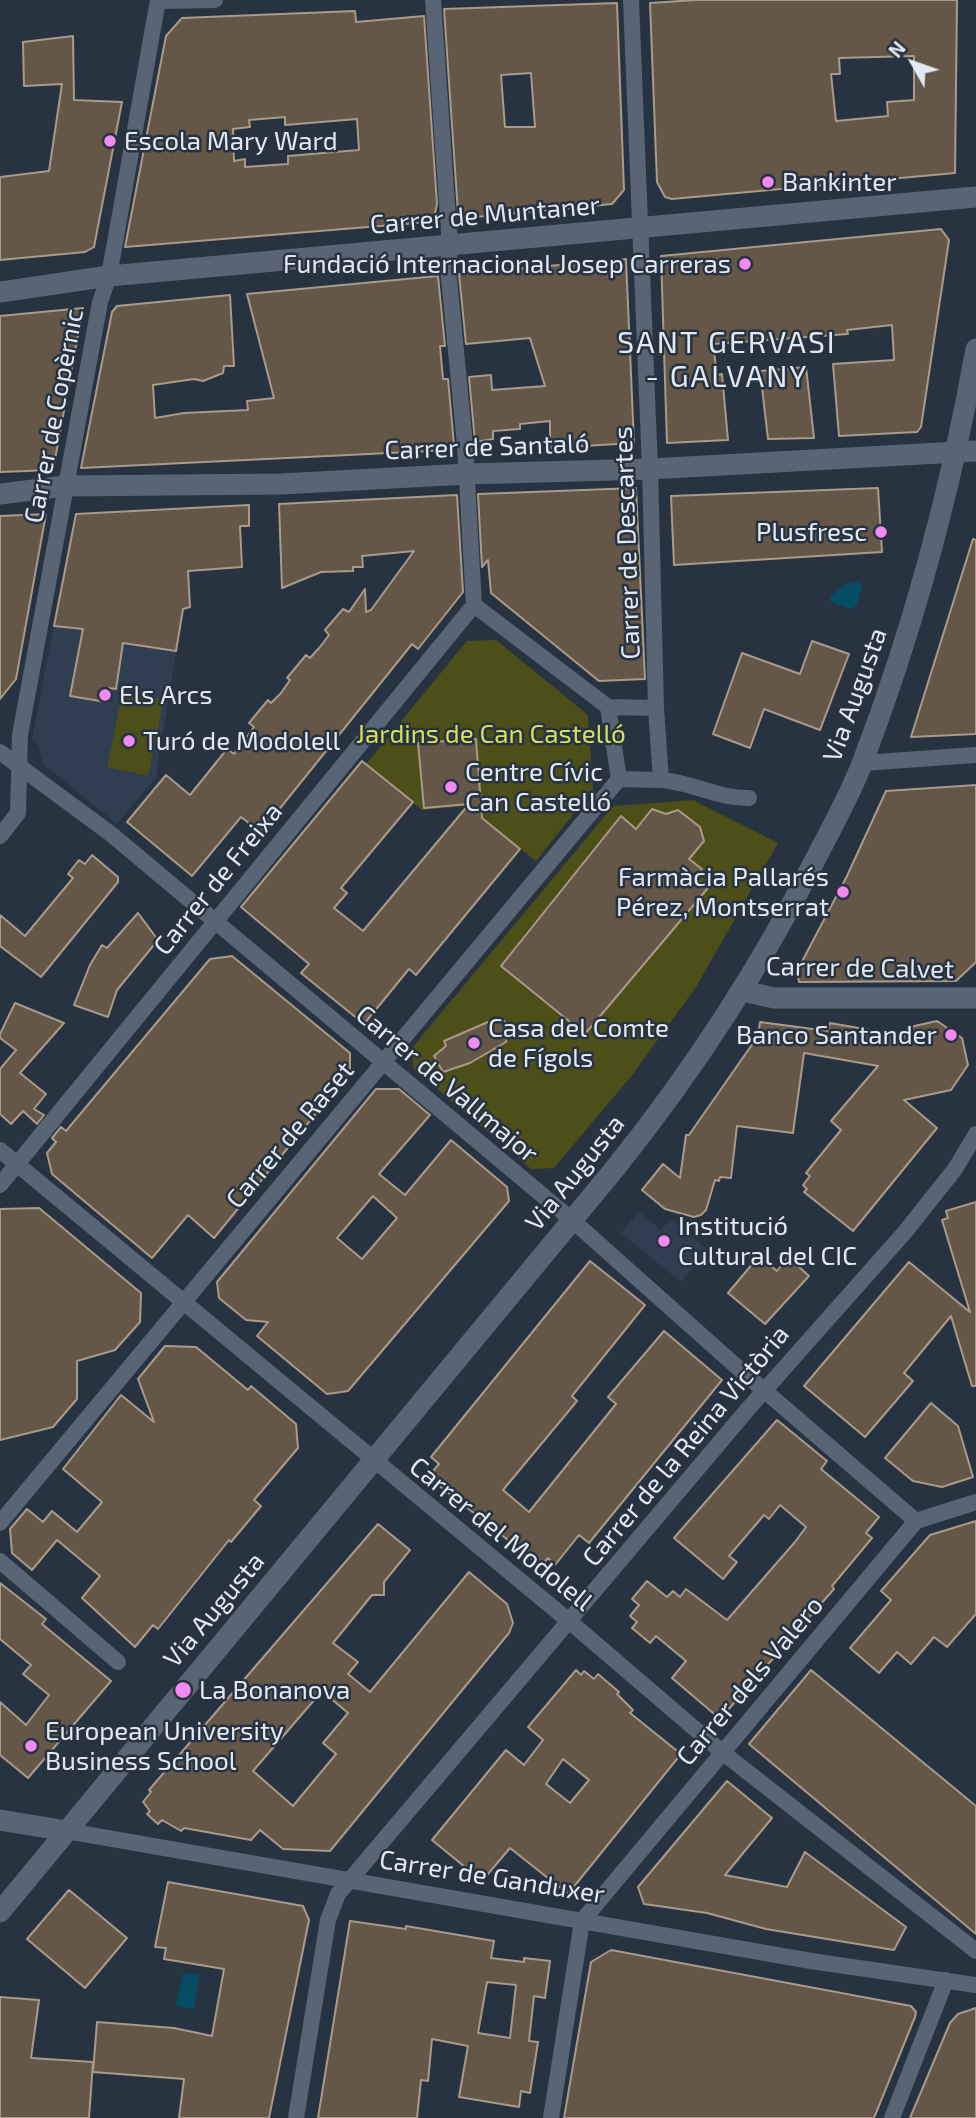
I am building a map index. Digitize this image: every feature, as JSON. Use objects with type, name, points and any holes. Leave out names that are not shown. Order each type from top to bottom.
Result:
[{"type":"street","points":[[158,0],[215,0]]},
{"type":"street","name":"Carrer de Copèrnic","points":[[0,836],[18,813],[20,735],[100,302],[109,276],[158,0]]},
{"type":"street","points":[[433,0],[450,247],[448,268],[467,474],[474,605],[608,707],[656,708]]},
{"type":"street","name":"Carrer de Descartes","points":[[631,0],[650,469],[656,708],[661,780]]},
{"type":"street","name":"Carrer de Muntaner","points":[[0,292],[109,276],[639,230],[976,197]]},
{"type":"street","name":"Via Augusta","points":[[0,1912],[663,1108],[743,991],[789,912],[863,762],[967,451],[976,349]]},
{"type":"street","name":"Carrer de Santaló","points":[[0,494],[65,486],[281,484],[467,474],[650,469],[967,451]]},
{"type":"street","name":"Carrer de Freixa","points":[[0,1185],[474,605]]},
{"type":"street","points":[[608,707],[619,779],[686,782],[734,799],[749,798]]},
{"type":"street","name":"Carrer de Vallmajor","points":[[0,752],[111,834],[572,1220],[916,1521]]},
{"type":"street","points":[[863,762],[976,755]]},
{"type":"street","name":"Carrer de Raset","points":[[0,1523],[619,779]]},
{"type":"street","name":"Carrer de Calvet","points":[[743,991],[774,998],[976,998]]},
{"type":"street","name":"Carrer de la Reina Victòria","points":[[296,2118],[328,1920],[338,1894],[764,1390],[905,1232],[955,1169],[976,1134]]},
{"type":"street","name":"Carrer del Modolell","points":[[0,1150],[569,1621],[722,1752],[976,1951]]},
{"type":"street","points":[[916,1521],[976,1502]]},
{"type":"street","name":"Carrer dels Valero","points":[[582,1921],[916,1521]]},
{"type":"street","points":[[0,1561],[118,1662]]},
{"type":"street","name":"Carrer de Ganduxer","points":[[0,1820],[811,1961],[976,1985]]},
{"type":"street","points":[[551,2118],[582,1921]]},
{"type":"street","points":[[892,2118],[946,1980]]},
{"type":"shaded area","name":"Els Arcs","points":[[57,607],[90,611],[183,609],[156,777],[117,824],[43,764],[38,744],[32,739]]},
{"type":"shaded area","name":"Institució Cultural del CIC","points":[[639,1211],[661,1230],[671,1219],[708,1250],[681,1282],[621,1233]]},
{"type":"green space","name":"Jardins de Can Castelló","points":[[496,640],[588,715],[593,789],[536,861],[467,806],[422,810],[366,764],[467,641]]},
{"type":"green space","points":[[123,691],[164,699],[148,776],[107,767]]},
{"type":"green space","points":[[693,800],[778,843],[696,987],[633,1074],[554,1168],[531,1169],[413,1068],[412,1048],[613,806]]},
{"type":"water","points":[[859,582],[862,586],[857,605],[851,609],[831,602],[830,597],[845,584]]},
{"type":"water","points":[[183,1973],[199,1975],[194,2009],[176,2006]]},
{"type":"building","points":[[696,0],[957,0],[955,173],[672,199],[665,197],[657,182],[650,3]],"holes":[[[914,56],[914,100],[887,102],[888,116],[836,121],[831,74],[840,74],[839,58]]]},
{"type":"building","points":[[617,3],[624,190],[612,204],[465,218],[458,213],[444,9]],"holes":[[[531,73],[535,127],[505,127],[501,75]]]},
{"type":"building","points":[[355,11],[356,22],[424,16],[437,204],[434,218],[429,222],[125,247],[166,36],[182,18]],"holes":[[[285,117],[285,125],[357,119],[359,150],[288,156],[288,164],[245,167],[245,159],[234,161],[233,129],[250,127],[249,120]]]},
{"type":"building","points":[[73,36],[74,100],[122,102],[94,247],[85,252],[0,260],[0,177],[49,171],[62,84],[24,86],[23,42]]},
{"type":"building","points":[[941,229],[949,240],[921,427],[917,432],[839,436],[833,364],[894,360],[892,325],[847,330],[848,334],[713,344],[717,375],[722,374],[728,440],[667,443],[661,256]]},
{"type":"building","points":[[626,259],[634,443],[550,448],[550,421],[520,424],[520,429],[493,431],[493,439],[475,442],[469,377],[491,375],[492,390],[545,386],[530,338],[466,344],[459,274]]},
{"type":"building","points":[[438,276],[445,346],[440,346],[443,379],[448,379],[454,445],[451,445],[451,450],[81,468],[112,312],[117,306],[230,295],[234,366],[224,366],[223,373],[203,381],[194,379],[153,385],[155,418],[184,413],[248,410],[247,401],[274,398],[247,294]]},
{"type":"building","points":[[83,308],[53,470],[0,472],[0,316]]},
{"type":"building","points":[[806,367],[814,438],[768,439],[760,371]]},
{"type":"building","points":[[636,488],[645,679],[599,681],[491,593],[488,560],[482,567],[478,494]]},
{"type":"building","points":[[878,488],[882,552],[674,565],[671,496]]},
{"type":"building","points":[[457,495],[463,592],[418,649],[412,644],[261,832],[241,817],[192,876],[127,822],[166,775],[190,795],[227,749],[234,754],[254,727],[249,723],[268,700],[271,703],[281,693],[290,680],[287,678],[306,655],[310,658],[320,647],[329,635],[325,630],[343,609],[349,612],[365,589],[366,612],[371,610],[414,551],[362,556],[363,567],[353,567],[353,571],[321,572],[282,588],[279,504]]},
{"type":"building","points":[[249,505],[249,526],[240,526],[242,567],[188,571],[190,607],[183,609],[176,651],[123,643],[116,689],[109,688],[106,702],[70,696],[83,629],[54,626],[76,514]]},
{"type":"building","points":[[46,514],[16,679],[0,699],[0,516]]},
{"type":"building","points":[[973,539],[976,540],[976,734],[911,737]]},
{"type":"building","points":[[812,641],[849,654],[820,730],[764,709],[750,748],[713,734],[742,653],[800,674]]},
{"type":"building","points":[[476,739],[482,818],[520,849],[416,975],[409,969],[364,1024],[301,973],[309,964],[241,907],[362,761],[413,802],[341,888],[347,893],[334,908],[363,931],[469,804],[424,808],[418,743]]},
{"type":"building","points":[[976,785],[976,962],[956,981],[799,982],[797,971],[847,876],[886,791]]},
{"type":"building","points":[[652,809],[666,814],[678,810],[700,827],[704,841],[689,859],[702,869],[695,878],[708,888],[585,1034],[501,966],[621,816],[636,829]]},
{"type":"building","points":[[92,855],[118,877],[118,882],[41,977],[0,946],[0,915],[25,936],[73,878],[68,874],[79,860],[85,864]]},
{"type":"building","points":[[138,913],[158,940],[117,990],[108,1017],[74,1005],[90,965],[102,945],[107,948]]},
{"type":"building","points":[[232,956],[350,1053],[350,1072],[214,1238],[188,1215],[152,1258],[52,1174],[47,1153],[56,1142],[52,1138],[61,1127],[66,1131],[210,959]]},
{"type":"building","points":[[15,1003],[64,1023],[20,1073],[46,1094],[34,1109],[44,1115],[37,1124],[23,1111],[11,1124],[0,1114],[0,1069],[16,1050],[0,1038],[0,1034]]},
{"type":"building","name":"Casa del Comte de Fígols","points":[[495,1019],[504,1021],[508,1026],[506,1042],[470,1063],[443,1072],[434,1056],[446,1046],[444,1041]]},
{"type":"building","points":[[937,1021],[962,1038],[968,1065],[951,1090],[904,1100],[937,1128],[853,1231],[804,1192],[807,1189],[803,1185],[810,1176],[806,1173],[841,1130],[831,1121],[878,1066],[804,1053],[793,1133],[737,1126],[731,1178],[720,1177],[719,1181],[715,1180],[706,1210],[701,1215],[694,1217],[665,1209],[642,1190],[663,1164],[680,1178],[686,1135],[689,1135],[758,1036],[760,1022],[828,1031],[830,1023],[904,1036],[910,1027]]},
{"type":"building","points":[[376,1089],[399,1089],[430,1115],[379,1174],[405,1195],[451,1140],[507,1187],[509,1201],[348,1391],[327,1394],[257,1336],[268,1322],[246,1320],[219,1298],[217,1282]],"holes":[[[373,1196],[397,1218],[362,1259],[337,1238]]]},
{"type":"building","points":[[976,1202],[976,1386],[972,1386],[951,1316],[904,1373],[913,1381],[865,1437],[804,1386],[909,1262],[970,1312],[942,1220],[948,1218],[946,1211]]},
{"type":"building","points":[[39,1208],[141,1293],[140,1322],[115,1350],[77,1361],[77,1399],[53,1427],[0,1440],[0,1209]]},
{"type":"building","points":[[759,1256],[777,1271],[788,1257],[809,1276],[765,1324],[728,1293]]},
{"type":"building","points":[[590,1261],[645,1305],[572,1396],[577,1401],[503,1490],[529,1512],[616,1404],[608,1397],[664,1331],[722,1380],[589,1543],[579,1535],[555,1565],[548,1558],[541,1566],[428,1477],[439,1464],[431,1457]]},
{"type":"building","points":[[165,1346],[196,1347],[248,1390],[251,1386],[296,1424],[298,1448],[254,1500],[261,1506],[231,1542],[229,1540],[158,1629],[153,1625],[135,1647],[82,1598],[100,1576],[57,1540],[32,1570],[12,1553],[10,1529],[27,1509],[43,1522],[52,1511],[77,1532],[102,1502],[63,1469],[121,1395],[154,1422],[138,1379]]},
{"type":"building","points":[[931,1403],[958,1426],[973,1477],[942,1487],[913,1481],[885,1458]]},
{"type":"building","points":[[777,1420],[827,1461],[821,1469],[879,1517],[866,1533],[872,1538],[832,1586],[834,1589],[720,1719],[672,1678],[686,1661],[656,1636],[650,1643],[632,1628],[637,1622],[630,1616],[639,1605],[632,1599],[647,1581],[667,1597],[673,1591],[680,1597],[686,1589],[727,1620],[795,1542],[806,1527],[780,1505],[769,1519],[764,1515],[729,1556],[737,1562],[723,1579],[674,1538]]},
{"type":"building","points":[[976,1521],[976,1614],[947,1647],[934,1637],[911,1664],[897,1652],[879,1673],[850,1648],[891,1600],[881,1591],[930,1535]]},
{"type":"building","points":[[378,1524],[410,1550],[384,1582],[384,1595],[372,1595],[333,1643],[358,1662],[348,1674],[370,1692],[469,1572],[507,1604],[513,1623],[509,1633],[330,1851],[283,1849],[260,1830],[251,1840],[184,1828],[181,1831],[162,1820],[158,1824],[147,1814],[150,1811],[143,1802],[151,1792],[149,1790]],"holes":[[[322,1691],[348,1713],[323,1743],[336,1754],[293,1806],[253,1771]]]},
{"type":"building","points":[[0,1583],[46,1619],[42,1624],[111,1681],[28,1778],[0,1755],[0,1702],[26,1725],[49,1695],[23,1674],[31,1665],[0,1639]]},
{"type":"building","points":[[576,1670],[581,1675],[584,1671],[594,1679],[598,1674],[619,1692],[617,1694],[633,1710],[630,1713],[681,1754],[568,1894],[510,1848],[482,1881],[432,1840],[506,1750],[524,1765],[543,1740],[528,1727]],"holes":[[[563,1759],[589,1780],[570,1803],[546,1784]]]},
{"type":"building","points":[[811,1670],[976,1806],[976,1934],[749,1744]]},
{"type":"building","points":[[727,1781],[772,1818],[725,1875],[787,1887],[805,1852],[906,1927],[894,1950],[766,1929],[707,1913],[644,1904],[638,1887]]},
{"type":"building","points":[[168,1882],[303,1906],[309,1920],[269,2118],[179,2118],[184,2079],[93,2072],[97,2022],[174,2028],[212,2036],[224,1969],[164,1959],[166,1948],[155,1947]]},
{"type":"building","points":[[69,1890],[127,1938],[85,1988],[27,1939]]},
{"type":"building","points":[[350,1921],[406,1929],[406,1926],[494,1941],[491,1958],[524,1962],[524,1958],[550,1961],[545,1998],[534,1996],[529,2041],[538,2042],[530,2093],[521,2091],[519,2107],[459,2097],[468,2046],[432,2039],[428,2081],[421,2080],[417,2118],[318,2118]],"holes":[[[487,1982],[516,1985],[510,2038],[478,2033]]]},
{"type":"building","points":[[611,1950],[911,2006],[916,2012],[915,2017],[874,2118],[564,2118],[591,1962]]},
{"type":"building","points":[[0,1997],[39,2000],[31,2058],[93,2062],[89,2118],[0,2118]]},
{"type":"building","points":[[976,2008],[976,2118],[910,2118],[950,2023],[958,2014]]},
{"type":"place","name":"Escola Mary Ward","points":[[110,141]]},
{"type":"place","name":"Bankinter","points":[[768,182]]},
{"type":"place","name":"Fundació Internacional Josep Carreras","points":[[745,264]]},
{"type":"place","name":"Plusfresc","points":[[881,532]]},
{"type":"place","name":"Els Arcs","points":[[105,695]]},
{"type":"place","name":"Turó de Modolell","points":[[129,741]]},
{"type":"place","name":"Centre Cívic Can Castelló","points":[[451,787]]},
{"type":"place","name":"Farmàcia Pallarés Pérez, Montserrat","points":[[843,892]]},
{"type":"place","name":"Banco Santander","points":[[951,1035]]},
{"type":"place","name":"Casa del Comte de Fígols","points":[[474,1043]]},
{"type":"place","name":"Institució Cultural del CIC","points":[[664,1241]]},
{"type":"place","name":"La Bonanova","points":[[183,1690]]},
{"type":"place","name":"European University Business School","points":[[31,1746]]},
{"type":"district","name":"SANT GERVASI - GALVANY","points":[[727,360]]}]
